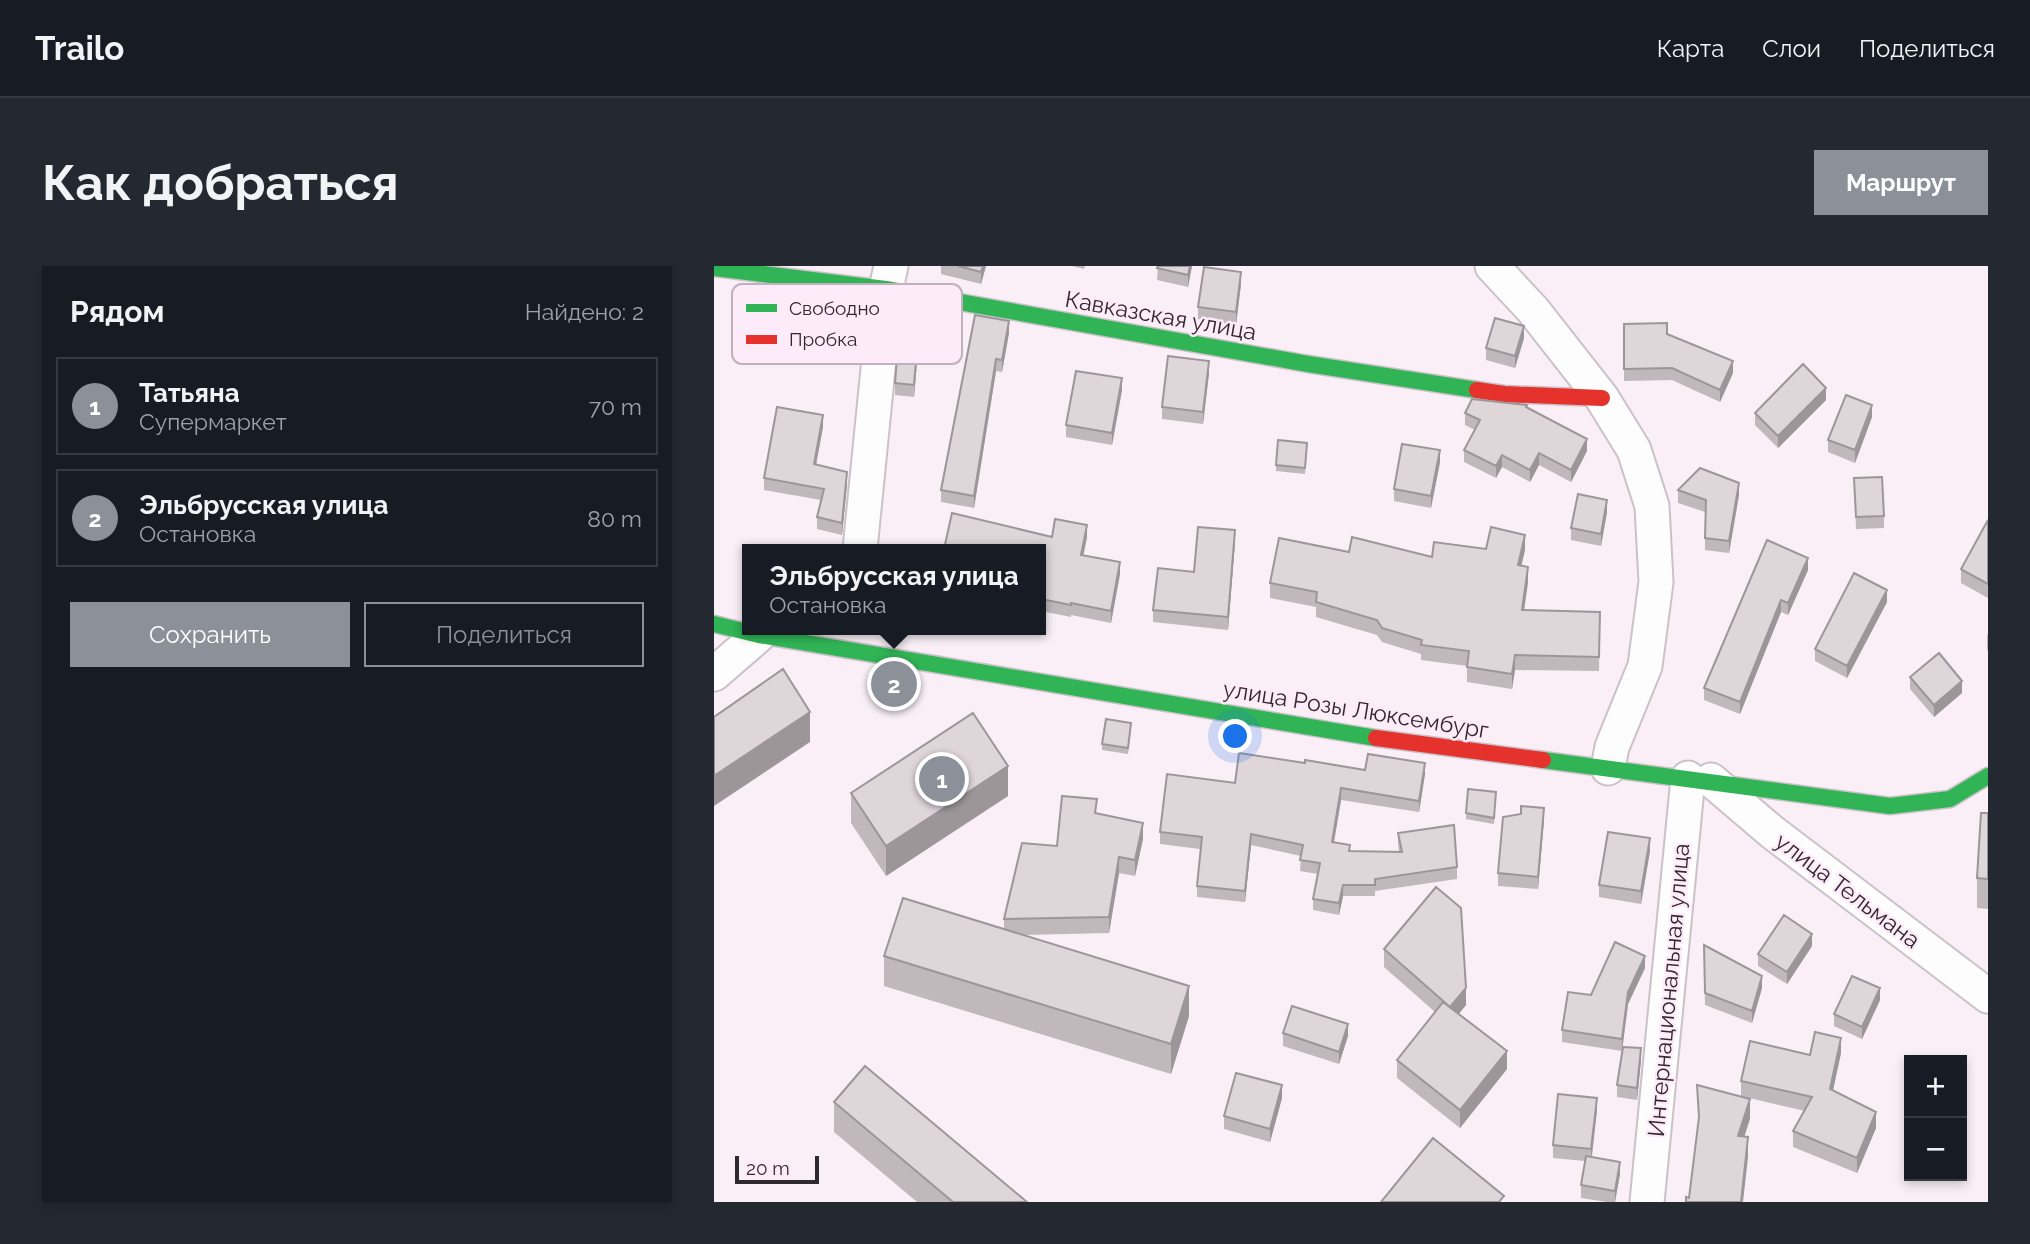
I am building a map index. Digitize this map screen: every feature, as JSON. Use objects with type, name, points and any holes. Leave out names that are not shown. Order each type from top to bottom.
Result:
[{"type":"street","points":[[1492,266],[1533,310],[1602,398],[1634,450],[1652,506],[1656,582],[1645,666],[1612,747],[1608,768]]},
{"type":"street","name":"Кавказская улица","points":[[714,268],[889,278],[919,284]]},
{"type":"street","name":"Кавказская улица","points":[[962,292],[1386,376],[1504,394],[1602,398]]},
{"type":"street","points":[[861,544],[880,364]]},
{"type":"street","name":"улица Розы Люксембург","points":[[714,624],[742,631]]},
{"type":"street","points":[[714,674],[759,635]]},
{"type":"street","name":"улица Розы Люксембург","points":[[759,635],[852,640],[1341,733],[1890,806],[1950,799],[1988,776]]},
{"type":"street","name":"улица Тельмана","points":[[1700,779],[1988,996]]},
{"type":"street","name":"Интернациональная улица","points":[[1647,1202],[1700,779]]},
{"type":"building","points":[[958,266],[983,266],[981,272]]},
{"type":"building","points":[[1190,266],[1188,275],[1157,268]]},
{"type":"building","points":[[1204,267],[1241,272],[1236,312],[1198,307]]},
{"type":"building","points":[[975,315],[1009,321],[1002,360],[996,359],[974,496],[941,490]]},
{"type":"building","points":[[1495,318],[1524,326],[1515,356],[1486,348]]},
{"type":"building","points":[[1667,323],[1667,334],[1733,361],[1720,390],[1672,368],[1624,369],[1624,324]]},
{"type":"building","points":[[1168,356],[1209,361],[1203,412],[1162,407]]},
{"type":"building","points":[[897,364],[916,364],[914,385],[895,383]]},
{"type":"building","points":[[1803,364],[1826,388],[1778,436],[1755,413]]},
{"type":"building","points":[[1076,371],[1122,378],[1112,433],[1066,425]]},
{"type":"building","points":[[1846,395],[1872,405],[1855,450],[1828,440]]},
{"type":"building","points":[[1472,399],[1527,405],[1526,407],[1587,439],[1571,470],[1539,453],[1530,470],[1502,455],[1496,466],[1464,450],[1480,420],[1465,413]]},
{"type":"building","points":[[777,407],[823,415],[814,464],[847,472],[842,523],[817,517],[824,489],[764,478]]},
{"type":"building","points":[[1278,440],[1307,443],[1305,468],[1276,465]]},
{"type":"building","points":[[1402,444],[1440,450],[1431,496],[1394,489]]},
{"type":"building","points":[[1700,468],[1739,483],[1729,541],[1705,538],[1706,500],[1678,490]]},
{"type":"building","points":[[1882,477],[1884,516],[1856,517],[1854,478]]},
{"type":"building","points":[[1578,494],[1607,500],[1601,534],[1571,528]]},
{"type":"building","points":[[952,513],[1052,537],[1055,519],[1087,525],[1081,555],[1120,562],[1111,611],[1046,600],[1046,544],[945,544]]},
{"type":"building","points":[[1988,520],[1988,584],[1961,569]]},
{"type":"building","points":[[1198,527],[1235,530],[1228,617],[1153,610],[1158,568],[1194,572]]},
{"type":"building","points":[[1491,527],[1525,535],[1518,565],[1528,567],[1522,610],[1600,612],[1599,657],[1515,655],[1512,674],[1467,667],[1469,651],[1421,645],[1422,640],[1382,628],[1377,620],[1316,602],[1317,592],[1270,583],[1279,538],[1349,552],[1352,537],[1432,557],[1434,542],[1486,549]]},
{"type":"building","points":[[1767,540],[1808,558],[1788,603],[1781,600],[1740,702],[1704,688]]},
{"type":"building","points":[[1854,573],[1887,590],[1847,666],[1815,649]]},
{"type":"building","points":[[1939,653],[1962,681],[1934,705],[1910,677]]},
{"type":"building","points":[[783,669],[810,712],[714,776],[714,717]]},
{"type":"building","points":[[973,713],[1008,766],[886,846],[851,793]]},
{"type":"building","points":[[1106,719],[1131,723],[1128,748],[1102,744]]},
{"type":"building","points":[[1239,753],[1365,770],[1368,754],[1425,763],[1419,801],[1341,788],[1332,842],[1350,845],[1349,851],[1402,852],[1398,833],[1454,825],[1457,867],[1375,879],[1375,885],[1343,885],[1339,903],[1313,899],[1320,863],[1300,860],[1303,845],[1251,834],[1245,891],[1197,886],[1202,837],[1160,832],[1167,774],[1235,783]]},
{"type":"building","points":[[1468,789],[1496,792],[1494,818],[1466,813]]},
{"type":"building","points":[[1062,796],[1097,799],[1095,813],[1143,823],[1135,860],[1119,857],[1109,917],[1004,919],[1022,843],[1057,846]]},
{"type":"building","points":[[1521,806],[1544,808],[1538,877],[1498,873],[1503,817],[1521,814]]},
{"type":"building","points":[[1981,813],[1988,813],[1988,879],[1977,878]]},
{"type":"building","points":[[1608,832],[1650,838],[1641,891],[1599,885]]},
{"type":"building","points":[[1436,887],[1461,908],[1466,988],[1450,1007],[1384,949]]},
{"type":"building","points":[[903,898],[1189,986],[1171,1044],[884,956]]},
{"type":"building","points":[[1784,915],[1812,934],[1787,972],[1758,954]]},
{"type":"building","points":[[1615,942],[1645,956],[1628,992],[1622,1039],[1562,1030],[1568,992],[1591,995]]},
{"type":"building","points":[[1704,945],[1762,976],[1752,1011],[1705,993]]},
{"type":"building","points":[[1852,976],[1880,988],[1862,1027],[1834,1014]]},
{"type":"building","points":[[1443,1002],[1507,1051],[1460,1110],[1397,1060]]},
{"type":"building","points":[[1292,1006],[1348,1024],[1339,1052],[1283,1033]]},
{"type":"building","points":[[1815,1032],[1841,1038],[1830,1089],[1876,1112],[1857,1158],[1793,1131],[1812,1097],[1741,1081],[1750,1041],[1810,1055]]},
{"type":"building","points":[[1623,1047],[1641,1048],[1637,1088],[1617,1085]]},
{"type":"building","points":[[865,1066],[1027,1202],[953,1202],[834,1102]]},
{"type":"building","points":[[1236,1073],[1282,1085],[1270,1129],[1224,1116]]},
{"type":"building","points":[[1697,1085],[1750,1099],[1738,1136],[1748,1137],[1741,1202],[1686,1202],[1686,1197],[1689,1198],[1699,1117]]},
{"type":"building","points":[[1558,1094],[1597,1098],[1591,1149],[1553,1145]]},
{"type":"building","points":[[1433,1138],[1504,1196],[1499,1202],[1381,1202]]},
{"type":"building","points":[[1586,1156],[1620,1162],[1615,1191],[1581,1185]]},
{"type":"traffic: fast","points":[[714,268],[845,284]]},
{"type":"traffic: fast","points":[[962,303],[1308,364],[1477,390]]},
{"type":"traffic: fast","points":[[714,624],[742,631]]},
{"type":"traffic: fast","points":[[759,635],[1376,738]]},
{"type":"traffic: fast","points":[[1543,760],[1890,806],[1950,799],[1988,776]]},
{"type":"traffic: jam","points":[[1477,390],[1504,394],[1602,398]]},
{"type":"traffic: jam","points":[[1376,738],[1543,760]]},
{"type":"place","name":"Эльбрусская улица","points":[[894,684]]},
{"type":"place","name":"Татьяна","points":[[942,779]]}]
